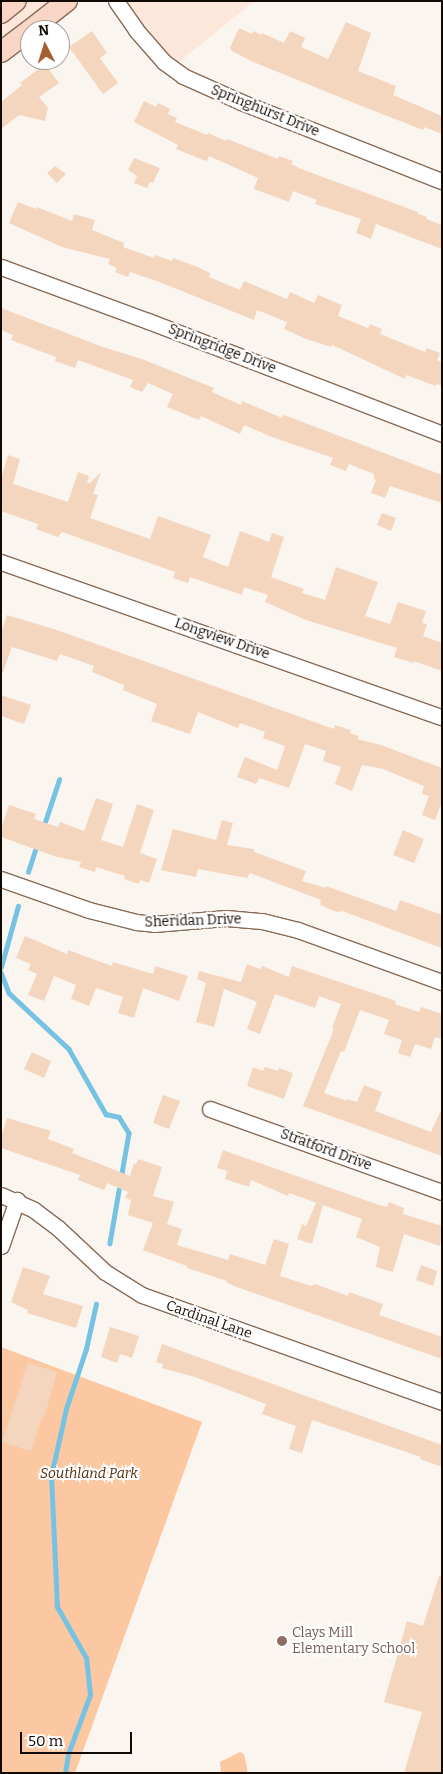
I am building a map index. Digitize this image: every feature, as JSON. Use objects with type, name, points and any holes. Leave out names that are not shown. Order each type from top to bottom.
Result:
[{"type":"main road","points":[[1,13],[16,1]]},
{"type":"main road","points":[[43,20],[67,1]]},
{"type":"main road","points":[[1,52],[20,38]]},
{"type":"street","name":"Springhurst Drive","points":[[116,1],[136,30],[164,62],[183,76],[241,102],[442,180]]},
{"type":"street","name":"Springridge Drive","points":[[1,267],[148,320],[442,434]]},
{"type":"street","name":"Longview Drive","points":[[1,562],[442,717]]},
{"type":"street","name":"Sheridan Drive","points":[[1,879],[89,910],[136,922],[154,924],[226,918],[262,921],[298,930],[442,982]]},
{"type":"street","name":"Stratford Drive","points":[[210,1109],[442,1192]]},
{"type":"street","name":"Cardinal Lane","points":[[1,1195],[17,1200],[34,1210],[58,1228],[104,1272],[142,1295],[442,1402]]},
{"type":"street","points":[[1,1246],[17,1200]]},
{"type":"shaded area","points":[[1,1],[67,1],[40,20],[20,20],[20,28],[1,36]]},
{"type":"shaded area","points":[[116,1],[254,1],[172,68]]},
{"type":"green space","name":"Southland Park","points":[[1,1347],[202,1422],[75,1773],[1,1773]]},
{"type":"green space","points":[[240,1752],[244,1754],[248,1773],[221,1773],[220,1762]]},
{"type":"building","points":[[346,22],[371,33],[358,71],[396,86],[393,95],[442,116],[442,134],[424,127],[423,130],[354,103],[251,61],[230,48],[239,28],[252,34],[254,31],[261,35],[262,33],[284,43],[290,31],[305,38],[301,47],[328,59]]},
{"type":"building","points":[[92,31],[107,53],[100,58],[118,83],[103,94],[70,46]]},
{"type":"building","points":[[37,70],[49,70],[59,83],[39,97],[48,108],[45,121],[19,115],[1,129],[1,102],[22,85],[20,83]]},
{"type":"building","points":[[144,101],[156,107],[158,103],[170,109],[168,114],[177,118],[175,122],[207,135],[208,133],[226,141],[227,139],[278,159],[279,156],[293,161],[291,164],[301,169],[418,212],[418,214],[427,217],[426,219],[442,225],[442,249],[376,224],[371,239],[356,233],[361,219],[315,204],[317,200],[293,191],[289,202],[254,189],[258,178],[209,156],[207,161],[176,149],[178,145],[134,122]]},
{"type":"building","points":[[134,158],[160,168],[153,183],[150,182],[147,188],[134,183],[137,176],[128,170]]},
{"type":"building","points":[[55,166],[66,174],[57,183],[47,173]]},
{"type":"building","points":[[18,202],[36,209],[37,207],[72,221],[74,214],[95,220],[92,230],[124,243],[123,247],[154,258],[155,255],[172,261],[173,258],[200,268],[210,273],[209,277],[240,290],[244,281],[287,299],[290,292],[314,303],[318,295],[342,305],[338,316],[368,328],[370,324],[382,329],[380,334],[425,352],[427,348],[440,353],[437,360],[442,362],[442,386],[437,384],[436,386],[406,375],[405,379],[332,345],[331,347],[306,339],[284,329],[287,322],[257,310],[254,320],[162,283],[130,272],[128,277],[115,272],[117,268],[108,264],[110,259],[62,247],[9,223]]},
{"type":"building","points":[[1,308],[103,347],[142,359],[214,388],[212,392],[241,405],[242,401],[282,418],[284,415],[442,475],[442,503],[390,486],[385,498],[371,493],[376,480],[374,479],[374,474],[349,464],[346,471],[330,465],[333,458],[272,437],[244,425],[240,434],[201,416],[199,420],[167,407],[173,394],[148,383],[142,392],[130,387],[133,380],[78,360],[75,368],[55,361],[56,357],[11,340],[13,335],[1,330]]},
{"type":"building","points":[[8,455],[20,459],[13,484],[68,502],[78,472],[89,476],[87,482],[90,483],[101,472],[93,494],[98,495],[90,518],[150,539],[158,516],[211,535],[203,557],[228,567],[240,531],[269,542],[272,533],[284,537],[271,577],[304,589],[302,593],[325,600],[336,567],[378,582],[365,616],[390,624],[398,602],[426,611],[422,623],[427,624],[423,636],[442,643],[442,671],[414,661],[413,663],[394,657],[397,648],[306,620],[265,602],[268,595],[244,587],[242,595],[190,577],[188,583],[173,578],[175,572],[62,532],[58,537],[36,529],[38,524],[1,511],[1,479]]},
{"type":"building","points":[[382,513],[396,518],[391,531],[377,525]]},
{"type":"building","points":[[7,615],[57,630],[334,729],[335,725],[351,730],[350,733],[359,736],[357,739],[381,745],[442,768],[442,802],[435,820],[422,815],[429,796],[422,794],[424,786],[383,769],[362,765],[352,791],[335,784],[341,767],[323,761],[326,751],[305,744],[289,788],[259,778],[256,784],[237,777],[245,757],[277,770],[285,746],[263,738],[265,732],[240,723],[238,728],[198,712],[190,734],[151,721],[157,704],[123,690],[124,685],[92,672],[94,666],[60,654],[57,661],[12,647],[3,672],[1,672],[1,633]]},
{"type":"building","points":[[1,695],[31,705],[24,724],[1,716]]},
{"type":"building","points":[[96,798],[113,804],[101,840],[123,847],[137,804],[154,810],[140,853],[157,859],[149,883],[140,880],[139,884],[124,879],[125,876],[96,867],[95,872],[79,867],[81,862],[57,857],[1,837],[1,828],[9,805],[36,814],[34,819],[58,827],[60,822],[84,831]]},
{"type":"building","points":[[222,820],[233,823],[227,845],[254,849],[254,852],[306,871],[302,881],[326,888],[326,886],[396,911],[400,900],[442,915],[442,948],[342,911],[337,912],[320,905],[321,900],[250,873],[247,878],[198,869],[196,877],[161,870],[173,829],[216,840]]},
{"type":"building","points":[[403,830],[424,839],[414,863],[393,855]]},
{"type":"building","points":[[25,936],[67,954],[68,950],[112,966],[113,962],[153,974],[155,966],[188,976],[179,1001],[143,988],[134,1018],[118,1013],[123,997],[96,988],[89,1006],[71,999],[76,985],[54,976],[44,1001],[28,995],[37,974],[28,970],[31,964],[16,958]]},
{"type":"building","points":[[247,964],[260,969],[262,966],[289,977],[292,966],[396,1001],[395,1004],[419,1012],[421,1007],[442,1014],[442,1039],[435,1037],[431,1049],[415,1044],[410,1057],[398,1053],[402,1040],[384,1034],[389,1020],[360,1010],[344,1052],[341,1051],[324,1093],[347,1101],[347,1099],[357,1102],[364,1085],[382,1092],[375,1111],[431,1132],[442,1108],[442,1156],[303,1106],[334,1029],[332,1028],[341,1004],[319,996],[315,1008],[275,994],[260,1034],[247,1029],[257,1002],[224,989],[214,1027],[196,1022],[206,983],[197,979],[199,971],[241,982]]},
{"type":"building","points":[[32,1052],[51,1061],[44,1078],[24,1069]]},
{"type":"building","points":[[253,1067],[263,1071],[265,1067],[278,1071],[279,1068],[293,1073],[284,1099],[247,1086]]},
{"type":"building","points":[[163,1095],[180,1101],[169,1129],[153,1123]]},
{"type":"building","points":[[7,1118],[51,1131],[48,1139],[74,1149],[72,1153],[130,1176],[134,1163],[136,1164],[138,1159],[162,1167],[153,1196],[174,1202],[167,1224],[182,1229],[177,1245],[228,1260],[230,1254],[265,1265],[274,1239],[289,1244],[280,1276],[311,1286],[315,1284],[348,1296],[349,1292],[383,1304],[379,1315],[442,1337],[442,1359],[234,1286],[227,1281],[187,1268],[187,1266],[143,1250],[153,1223],[128,1215],[131,1200],[125,1198],[128,1192],[107,1183],[104,1190],[78,1180],[80,1175],[1,1148],[1,1137]]},
{"type":"building","points":[[223,1150],[379,1205],[387,1207],[389,1202],[404,1208],[403,1214],[442,1226],[440,1246],[404,1234],[393,1272],[376,1267],[380,1247],[356,1237],[362,1219],[289,1193],[288,1196],[251,1180],[249,1187],[225,1179],[227,1171],[217,1168]]},
{"type":"building","points":[[316,1203],[323,1205],[312,1244],[297,1239],[302,1224],[306,1226]]},
{"type":"building","points":[[421,1265],[437,1271],[433,1286],[416,1280]]},
{"type":"building","points":[[23,1267],[50,1276],[43,1294],[83,1306],[76,1328],[27,1313],[28,1310],[11,1302]]},
{"type":"building","points":[[110,1327],[139,1336],[132,1358],[120,1354],[117,1363],[101,1357]]},
{"type":"building","points":[[162,1344],[442,1445],[442,1467],[420,1459],[421,1457],[312,1420],[302,1453],[289,1449],[296,1426],[262,1414],[266,1404],[195,1377],[162,1368],[163,1364],[156,1362]]},
{"type":"building","points":[[28,1363],[57,1372],[44,1418],[42,1417],[31,1451],[2,1442]]},
{"type":"building","points":[[439,1576],[442,1576],[442,1773],[404,1773],[422,1712],[384,1702],[407,1621],[423,1626]]},
{"type":"waterway","points":[[43,828],[59,780]]},
{"type":"waterway","points":[[28,872],[37,845]]},
{"type":"waterway","points":[[1,967],[18,906]]},
{"type":"waterway","points":[[1,972],[9,993],[69,1049],[106,1114],[119,1117],[129,1133],[110,1243]]},
{"type":"waterway","points":[[65,1773],[68,1754],[90,1695],[86,1658],[57,1607],[51,1476],[66,1409],[86,1349],[96,1304]]},
{"type":"place","name":"Clays Mill Elementary School","points":[[282,1641]]}]
